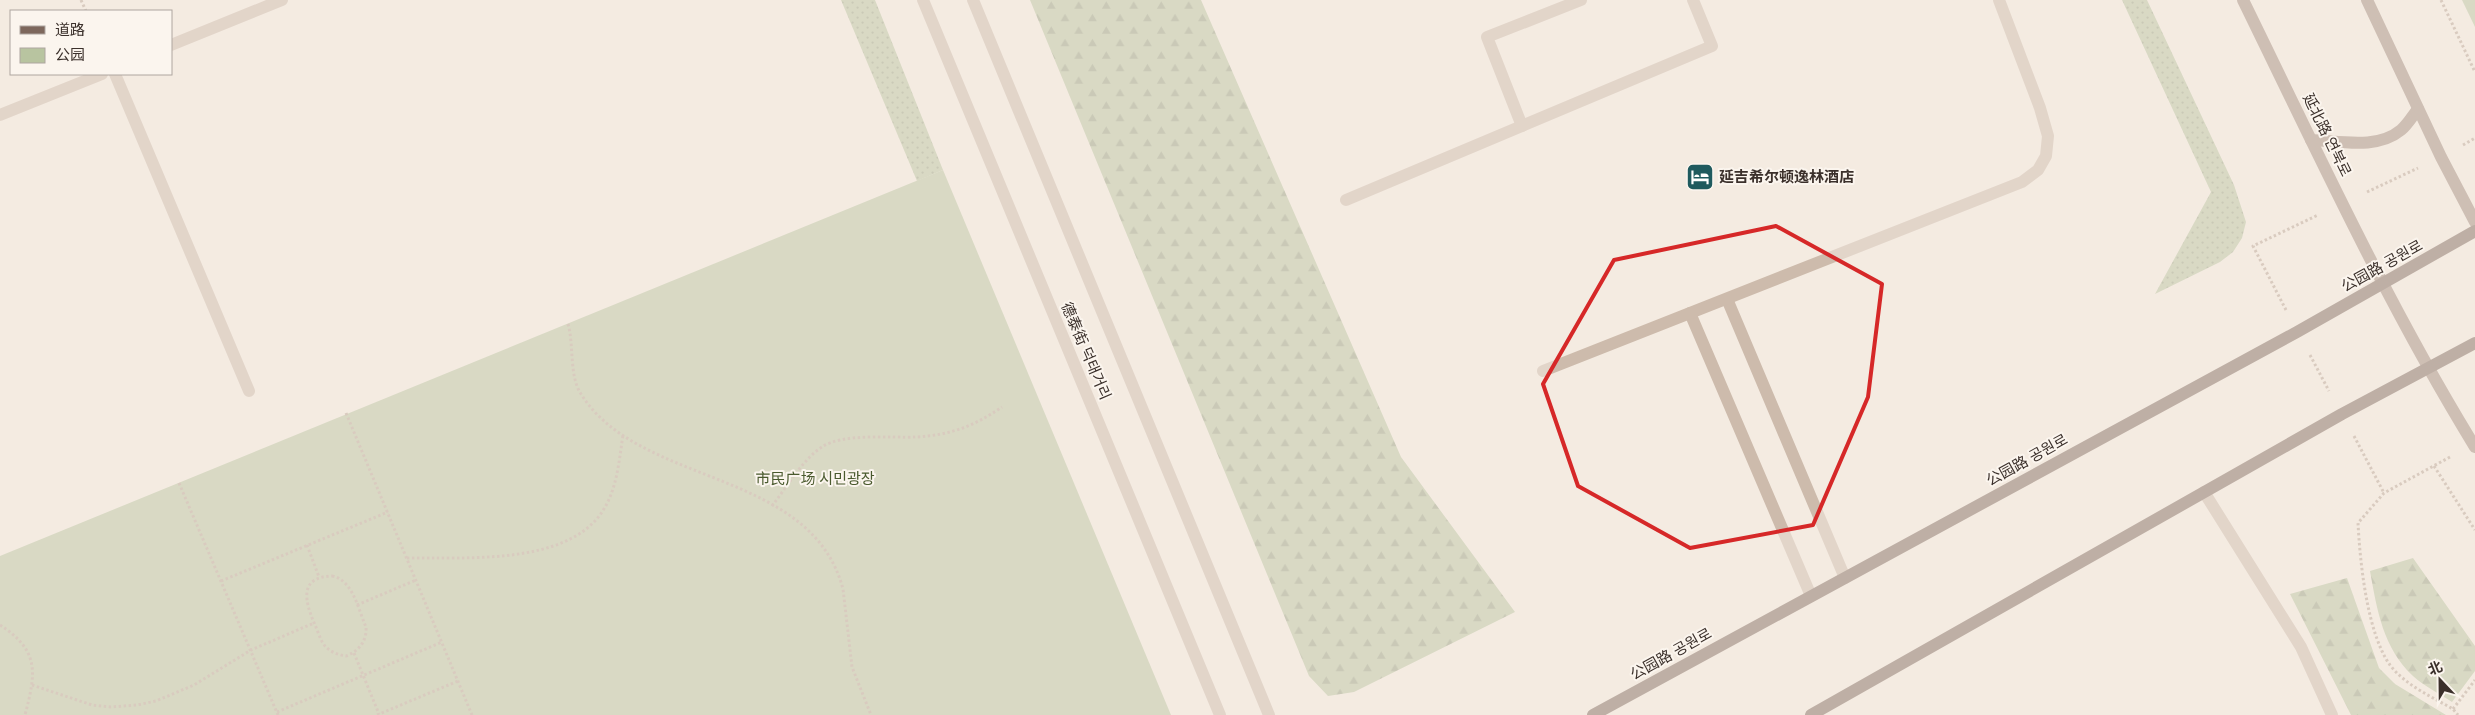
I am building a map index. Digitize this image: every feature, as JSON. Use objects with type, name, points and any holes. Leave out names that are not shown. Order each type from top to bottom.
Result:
[{"type":"main road","name":"延北路 연북로","points":[[2243,0],[2384,284],[2474,446]]},
{"type":"main road","points":[[2367,0],[2418,109],[2475,222]]},
{"type":"main road","points":[[2311,140],[2368,143],[2390,137],[2402,129],[2418,109]]},
{"type":"main road","name":"公园路 공원로","points":[[1593,715],[2297,332],[2475,231]]},
{"type":"main road","points":[[1811,715],[2342,414],[2475,344]]},
{"type":"street","points":[[172,45],[282,0]]},
{"type":"street","name":"德泰街 덕태거리","points":[[923,0],[1220,715]]},
{"type":"street","name":"德泰街 덕태거리","points":[[973,0],[1269,715]]},
{"type":"street","points":[[1522,126],[1487,37],[1581,0]]},
{"type":"street","points":[[1346,200],[1712,46],[1692,0]]},
{"type":"street","points":[[1543,371],[2022,182],[2038,170],[2046,156],[2048,136],[2040,108],[1999,0]]},
{"type":"street","points":[[0,115],[100,75]]},
{"type":"street","points":[[114,75],[249,391]]},
{"type":"street","points":[[1728,299],[1845,578]]},
{"type":"street","points":[[1690,313],[1811,596]]},
{"type":"street","points":[[2204,492],[2301,647],[2332,715]]},
{"type":"path","points":[[2441,0],[2475,72]]},
{"type":"path","points":[[2253,246],[2384,493]]},
{"type":"path","points":[[568,324],[572,338],[572,354],[579,391],[589,406],[623,435],[656,454],[734,484],[772,506],[806,531],[826,549],[833,560],[843,589],[852,667],[871,715]]},
{"type":"path","points":[[772,506],[813,454],[836,440],[919,437],[952,432],[980,422],[1002,407]]},
{"type":"path","points":[[346,413],[472,715]]},
{"type":"path","points":[[407,558],[493,557],[524,554],[575,536],[592,524],[602,512],[612,492],[618,473],[623,435]]},
{"type":"path","points":[[2458,715],[2406,681],[2390,665],[2377,639],[2360,562],[2358,523],[2384,493],[2474,446]]},
{"type":"path","points":[[2434,466],[2475,530]]},
{"type":"path","points":[[179,483],[277,713],[442,642]]},
{"type":"path","points":[[221,581],[388,512]]},
{"type":"path","points":[[307,546],[319,577]]},
{"type":"path","points":[[332,576],[344,581],[350,589],[357,606],[366,633],[360,647],[354,653],[346,656],[324,645],[306,605],[306,594],[311,584],[319,577],[332,576]]},
{"type":"path","points":[[357,606],[416,580]]},
{"type":"path","points":[[32,685],[92,705],[111,708],[156,701],[194,686],[251,650],[314,623]]},
{"type":"path","points":[[0,625],[22,643],[28,651],[32,662],[32,685],[25,715]]},
{"type":"path","points":[[354,653],[379,715],[458,681]]},
{"type":"path","points":[[2453,710],[2475,680]]},
{"type":"highlighted area","points":[[1776,226],[1882,284],[1868,397],[1813,525],[1690,548],[1578,486],[1543,384],[1614,260]]},
{"type":"green space","points":[[841,0],[875,0],[943,170],[917,181]]},
{"type":"green space","points":[[1030,0],[1201,0],[1401,457],[1515,612],[1354,692],[1328,696],[1309,676]]},
{"type":"green space","points":[[2122,0],[2147,0],[2234,185],[2246,222],[2242,238],[2233,252],[2220,262],[2155,294],[2211,192]]},
{"type":"green space","points":[[2462,0],[2475,0],[2475,27]]},
{"type":"green space","name":"市民广场 시민광장","points":[[943,170],[1171,715],[0,715],[0,556]]},
{"type":"green space","points":[[2413,558],[2475,646],[2475,671],[2452,702],[2417,680],[2403,665],[2388,641],[2375,600],[2370,571]]},
{"type":"green space","points":[[2347,578],[2379,668],[2395,684],[2446,715],[2351,715],[2290,594]]},
{"type":"place","name":"延吉希尔顿逸林酒店","points":[[1700,177]]}]
